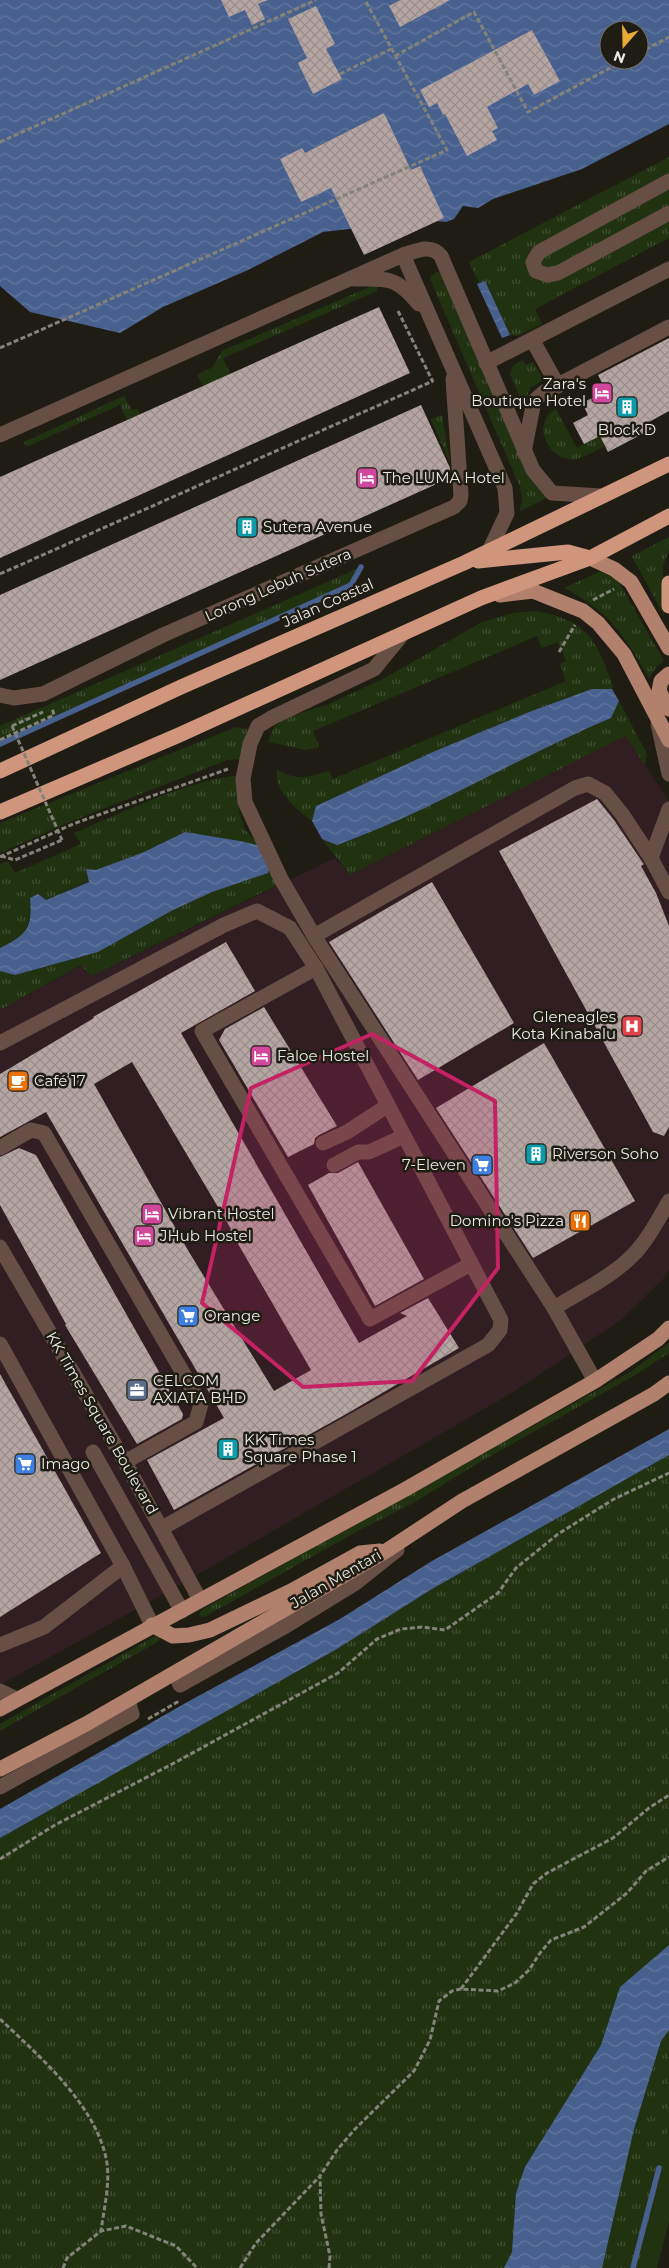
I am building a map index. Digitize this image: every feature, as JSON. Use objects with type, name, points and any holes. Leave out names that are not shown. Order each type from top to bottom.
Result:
[{"type":"highway","name":"Jalan Coastal","points":[[0,771],[181,687],[464,563],[669,464]]},
{"type":"highway","points":[[0,812],[401,636],[481,598],[590,558],[669,516]]},
{"type":"highway","points":[[464,563],[500,557],[568,552],[590,558]]},
{"type":"highway","points":[[669,583],[669,606]]},
{"type":"main road","points":[[590,558],[614,569],[631,582],[669,648]]},
{"type":"main road","points":[[481,598],[533,591],[583,610],[598,623],[624,654],[662,711]]},
{"type":"main road","points":[[669,674],[661,681],[660,691],[662,711],[669,740]]},
{"type":"main road","points":[[0,1709],[404,1490],[595,1381],[658,1339],[669,1328]]},
{"type":"main road","name":"Jalan Mentari","points":[[0,1769],[128,1700],[386,1550],[462,1501],[654,1394],[669,1383]]},
{"type":"main road","points":[[152,1625],[173,1636],[189,1635],[210,1630],[291,1591],[360,1553],[386,1550]]},
{"type":"street","points":[[669,181],[539,252],[533,262],[536,271],[546,275],[558,273],[669,213]]},
{"type":"street","points":[[0,435],[354,279],[368,270],[403,255],[426,248],[437,251],[463,305],[532,470],[552,493],[601,496]]},
{"type":"street","points":[[403,255],[505,488],[507,513],[490,550]]},
{"type":"street","points":[[486,363],[669,269]]},
{"type":"street","points":[[354,279],[384,279],[400,284],[428,314]]},
{"type":"street","points":[[524,453],[534,401],[543,393],[669,327]]},
{"type":"street","points":[[533,340],[558,386]]},
{"type":"street","name":"Lorong Lebuh Sutera","points":[[0,695],[14,698],[42,694],[163,635],[454,507],[460,501],[461,495],[452,370]]},
{"type":"street","points":[[401,636],[374,669],[274,716],[258,726],[250,744],[246,763],[244,779],[246,802],[281,879],[314,936],[554,1308],[595,1381]]},
{"type":"street","points":[[662,711],[669,774]]},
{"type":"street","points":[[314,936],[574,788],[588,784],[605,793],[622,814],[651,858],[669,892]]},
{"type":"street","points":[[651,858],[669,809]]},
{"type":"street","points":[[0,1043],[224,925],[257,910],[290,928],[316,968],[501,1320],[500,1330],[488,1345],[162,1528]]},
{"type":"street","points":[[316,968],[202,1031],[370,1319],[471,1264]]},
{"type":"street","points":[[323,1143],[347,1132],[388,1106]]},
{"type":"street","points":[[0,1148],[31,1130],[44,1133],[201,1404],[196,1422],[126,1462]]},
{"type":"street","points":[[334,1165],[358,1152],[370,1152],[404,1136]]},
{"type":"street","points":[[554,1308],[616,1270],[633,1255],[653,1228],[669,1201]]},
{"type":"street","name":"KK Times Square Boulevard","points":[[0,1247],[126,1462],[200,1600]]},
{"type":"street","points":[[0,1344],[122,1566],[152,1625]]},
{"type":"street","points":[[93,1452],[182,1611]]},
{"type":"street","points":[[176,1675],[180,1685],[292,1622],[357,1582],[462,1501]]},
{"type":"street","points":[[0,1645],[44,1627],[122,1566]]},
{"type":"street","points":[[0,1691],[16,1699]]},
{"type":"street","points":[[0,1787],[132,1714],[128,1700]]},
{"type":"path","points":[[0,142],[316,0]]},
{"type":"path","points":[[0,348],[447,150],[365,0]]},
{"type":"path","points":[[395,56],[474,12],[528,112],[606,70]]},
{"type":"path","points":[[649,48],[669,37]]},
{"type":"path","points":[[340,74],[391,48]]},
{"type":"path","points":[[398,311],[436,387]]},
{"type":"path","points":[[0,574],[433,381]]},
{"type":"path","points":[[588,602],[620,586]]},
{"type":"path","points":[[559,652],[577,622]]},
{"type":"path","points":[[0,740],[54,715],[52,708],[12,726],[62,840],[15,860],[1,856]]},
{"type":"path","points":[[1,856],[73,824],[246,763]]},
{"type":"path","points":[[0,1859],[54,1825],[176,1762],[338,1673],[377,1639],[402,1629],[422,1626],[445,1630],[498,1593],[516,1568],[558,1534],[614,1499],[669,1473]]},
{"type":"path","points":[[461,1989],[517,1913],[532,1884],[547,1873],[613,1838],[649,1808],[669,1795]]},
{"type":"path","points":[[240,2268],[256,2243],[320,2176],[336,2150],[354,2129],[414,2071],[430,2040],[439,2001],[452,1991],[461,1989],[498,1990],[515,1983],[530,1970],[540,1953],[551,1940],[584,1927],[627,1893],[646,1871],[669,1857]]},
{"type":"path","points":[[0,2020],[58,2077],[90,2119],[106,2159],[107,2183],[101,2231]]},
{"type":"path","points":[[320,2176],[321,2214],[330,2256],[329,2268]]},
{"type":"path","points":[[63,2268],[67,2258],[101,2231],[126,2226],[176,2246],[197,2268]]},
{"type":"highlighted area","points":[[372,1034],[495,1101],[498,1268],[412,1381],[303,1387],[202,1303],[251,1088]]},
{"type":"shaded area","name":"KK Times Square Phase 1","points":[[626,736],[669,801],[669,1270],[665,1277],[621,1320],[515,1391],[176,1587],[0,1685],[0,1010],[82,965],[91,976],[335,858],[350,875]]},
{"type":"green space","points":[[669,157],[669,238],[535,309],[542,324],[517,336],[510,335],[485,281],[479,283],[469,262]]},
{"type":"green space","points":[[436,272],[440,272],[527,472],[533,482],[555,494],[520,511],[522,498],[520,487],[431,281],[430,277]]},
{"type":"green space","points":[[374,285],[378,287],[377,291],[223,358],[230,374],[203,386],[197,375],[213,367],[222,351]]},
{"type":"green space","points":[[523,360],[526,365],[533,362],[544,380],[530,388],[524,406],[510,374],[513,365]]},
{"type":"green space","points":[[124,396],[132,410],[137,408],[140,414],[127,420],[120,405],[26,447],[24,442]]},
{"type":"green space","points":[[556,409],[577,448],[600,436],[605,446],[576,459],[566,459],[558,455],[546,441],[544,432],[544,423],[548,415]]},
{"type":"green space","points":[[442,415],[450,463],[431,419]]},
{"type":"green space","points":[[669,537],[669,550],[663,566],[664,616],[632,556]]},
{"type":"green space","points":[[361,567],[351,585],[0,744],[0,726]]},
{"type":"green space","points":[[610,567],[664,661],[657,666],[649,678],[632,649],[604,615],[564,588]]},
{"type":"green space","points":[[536,611],[567,620],[588,635],[601,656],[613,686],[612,689],[592,689],[529,712],[435,751],[316,806],[312,821],[283,793],[279,786],[277,770],[297,777],[329,771],[333,779],[566,681],[560,664],[566,661],[558,642],[542,648],[537,636],[313,731],[319,747],[306,750],[268,742],[274,727],[285,718],[329,704],[385,678],[482,622],[514,613]]},
{"type":"green space","points":[[619,701],[647,754],[645,765],[626,736],[350,875],[322,839],[337,844],[364,835],[426,807],[526,756],[611,718]]},
{"type":"green space","points":[[236,727],[247,729],[242,759],[227,760],[72,821],[0,853],[0,823]]},
{"type":"green space","points":[[240,775],[239,811],[245,830],[261,846],[185,832],[144,852],[96,870],[86,869],[89,881],[46,900],[32,915],[23,936],[0,948],[0,864],[8,861],[15,873],[81,844],[74,833],[176,791],[197,784]]},
{"type":"green space","points":[[271,863],[286,881],[91,976],[81,965],[0,1010],[0,971],[15,975],[98,952],[173,910]]},
{"type":"green space","points":[[669,1343],[669,1353],[632,1377],[483,1460],[415,1502],[356,1532],[204,1617],[199,1615],[201,1610],[630,1372]]},
{"type":"green space","points":[[669,1455],[669,2129],[658,2165],[664,2167],[638,2268],[0,2268],[0,1838],[337,1649],[432,1589]]},
{"type":"green space","points":[[157,1635],[160,1637],[159,1641],[0,1731],[0,1724]]},
{"type":"green space","points":[[669,2129],[669,2221],[657,2268],[638,2268],[663,2167],[658,2165]]},
{"type":"water","points":[[0,0],[669,0],[669,124],[582,169],[493,199],[478,208],[463,206],[454,219],[446,222],[425,220],[323,232],[248,270],[163,307],[120,333],[30,312],[0,286]]},
{"type":"water","points":[[485,281],[510,335],[502,338],[477,284]]},
{"type":"water","points":[[592,689],[612,689],[619,701],[611,718],[576,733],[441,800],[337,845],[322,839],[312,821],[316,806],[435,751],[529,712]]},
{"type":"water","points":[[185,832],[261,846],[271,863],[268,873],[212,892],[173,910],[98,952],[15,975],[0,971],[0,948],[22,935],[29,924],[30,898],[38,894],[46,900],[89,882],[86,869],[96,870],[144,852]]},
{"type":"water","points":[[669,1429],[669,1455],[432,1589],[337,1649],[0,1838],[0,1809],[191,1700],[340,1619],[432,1561]]},
{"type":"water","points":[[669,1945],[669,2030],[661,2041],[634,2129],[602,2268],[504,2268],[512,2252],[516,2193],[525,2167],[601,2045],[620,1987]]},
{"type":"building","points":[[221,0],[268,0],[258,4],[265,19],[252,25],[245,10],[229,17]]},
{"type":"building","points":[[400,0],[450,0],[400,27],[389,6]]},
{"type":"building","points":[[316,6],[335,44],[326,49],[342,79],[313,94],[298,63],[307,58],[288,19]]},
{"type":"building","points":[[532,30],[560,81],[534,95],[528,84],[487,107],[498,128],[492,131],[497,140],[467,156],[445,114],[443,115],[437,103],[429,107],[420,90]]},
{"type":"building","points":[[384,113],[411,170],[420,166],[444,218],[364,255],[331,188],[301,202],[280,159],[302,148],[305,153]]},
{"type":"building","points":[[379,307],[410,373],[0,558],[0,477]]},
{"type":"building","name":"Block D","points":[[669,338],[669,411],[649,422],[652,429],[608,452],[600,436],[584,444],[573,423],[588,415],[582,403],[606,391],[598,375]]},
{"type":"building","name":"Sutera Avenue","points":[[421,405],[450,468],[450,478],[0,680],[0,595]]},
{"type":"building","name":"Gleneagles Kota Kinabalu","points":[[597,799],[644,864],[641,866],[656,893],[669,926],[669,1127],[664,1136],[653,1132],[499,851]]},
{"type":"building","points":[[432,882],[514,1023],[418,1080],[329,942]]},
{"type":"building","points":[[226,942],[255,991],[181,1033],[359,1343],[407,1316],[400,1313],[428,1298],[459,1348],[348,1413],[174,1510],[147,1460],[224,1418],[46,1112],[0,1137],[0,1074],[93,1017]],"holes":[[[132,1062],[231,1229],[311,1370],[274,1391],[189,1252],[94,1084]]]},
{"type":"building","points":[[264,1007],[337,1126],[315,1138],[314,1144],[288,1157],[219,1040],[225,1029]]},
{"type":"building","name":"Riverson Soho","points":[[544,1043],[635,1201],[533,1258],[436,1108]]},
{"type":"building","points":[[19,1148],[36,1155],[183,1414],[182,1419],[137,1444],[65,1325],[0,1205],[0,1157]]},
{"type":"building","points":[[358,1162],[424,1279],[375,1306],[308,1185],[329,1173],[338,1173]]},
{"type":"building","name":"Imago","points":[[0,1374],[101,1553],[0,1617]]},
{"type":"waterway","points":[[0,744],[351,585],[361,567]]},
{"type":"waterway","points":[[633,2268],[659,2168]]},
{"type":"place","name":"Zara's Boutique Hotel","points":[[602,393]]},
{"type":"place","name":"Block D","points":[[627,407]]},
{"type":"place","name":"The LUMA Hotel","points":[[367,478]]},
{"type":"place","name":"Sutera Avenue","points":[[247,527]]},
{"type":"place","name":"Gleneagles Kota Kinabalu","points":[[632,1026]]},
{"type":"place","name":"Faloe Hostel","points":[[261,1056]]},
{"type":"place","name":"Café 17","points":[[18,1081]]},
{"type":"place","name":"Riverson Soho","points":[[536,1154]]},
{"type":"place","name":"7-Eleven","points":[[482,1165]]},
{"type":"place","name":"Vibrant Hostel","points":[[152,1214]]},
{"type":"place","name":"Domino's Pizza","points":[[580,1221]]},
{"type":"place","name":"JHub Hostel","points":[[144,1236]]},
{"type":"place","name":"Orange","points":[[188,1316]]},
{"type":"place","name":"CELCOM AXIATA BHD","points":[[137,1390]]},
{"type":"place","name":"KK Times Square Phase 1","points":[[228,1449]]},
{"type":"place","name":"Imago","points":[[25,1464]]}]
